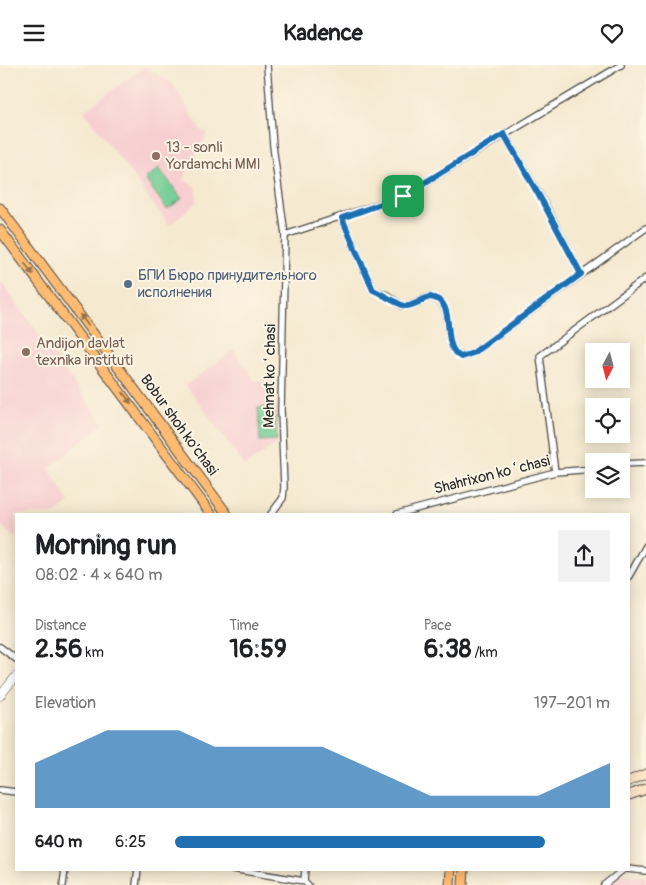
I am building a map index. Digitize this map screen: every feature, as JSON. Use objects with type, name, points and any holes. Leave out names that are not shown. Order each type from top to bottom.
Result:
[{"type":"main road","name":"Bobur shoh ko'chasi","points":[[0,208],[226,513]]},
{"type":"main road","name":"Bobur shoh ko'chasi","points":[[1,233],[210,513]]},
{"type":"main road","points":[[630,781],[646,774]]},
{"type":"main road","points":[[630,795],[646,789]]},
{"type":"main road","points":[[450,885],[451,871]]},
{"type":"main road","points":[[463,885],[464,871]]},
{"type":"street","name":"Mehnat koʻchasi","points":[[268,65],[273,146],[286,235],[280,410],[284,487],[283,498],[272,513]]},
{"type":"street","points":[[286,235],[342,218],[403,196],[622,65]]},
{"type":"street","points":[[504,134],[581,274]]},
{"type":"street","points":[[342,218],[373,290],[387,295],[402,306],[408,306],[430,297],[439,300],[446,309],[452,347],[461,357],[473,353],[646,228]]},
{"type":"street","points":[[555,473],[540,356],[646,278]]},
{"type":"street","points":[[630,464],[646,463]]},
{"type":"street","name":"Shahrixon koʻchasi","points":[[401,513],[555,473],[585,470]]},
{"type":"street","points":[[630,574],[646,546]]},
{"type":"street","points":[[0,647],[15,658]]},
{"type":"street","points":[[0,696],[15,677]]},
{"type":"street","points":[[0,790],[15,792]]},
{"type":"street","points":[[630,869],[646,871]]},
{"type":"street","points":[[62,885],[64,871]]},
{"type":"street","points":[[136,885],[138,871]]},
{"type":"street","points":[[243,871],[306,883]]},
{"type":"street","points":[[604,885],[622,871]]},
{"type":"shaded area","name":"13 - sonli Yordamchi MMI","points":[[144,67],[172,83],[201,130],[207,133],[183,179],[197,188],[196,203],[169,225],[84,111]]},
{"type":"shaded area","name":"Andijon davlat texnika instituti","points":[[0,280],[103,424],[49,468],[69,503],[55,513],[15,513],[15,538],[0,525]]},
{"type":"shaded area","points":[[234,350],[255,381],[276,379],[279,442],[245,466],[186,385]]},
{"type":"shaded area","points":[[619,873],[646,877],[646,885],[606,885]]},
{"type":"green space","points":[[159,168],[182,199],[167,209],[145,179]]},
{"type":"green space","points":[[275,407],[277,440],[260,441],[258,408]]},
{"type":"place","name":"13 - sonli Yordamchi MMI","points":[[156,156]]},
{"type":"place","name":"БПИ Бюро принудительного исполнения","points":[[128,284]]},
{"type":"place","name":"Andijon davlat texnika instituti","points":[[26,352]]},
{"type":"route","points":[[504,134],[581,274],[473,353],[467,356],[458,356],[452,347],[444,304],[430,297],[408,306],[402,306],[387,295],[373,290],[342,218],[403,196],[504,134]]}]
